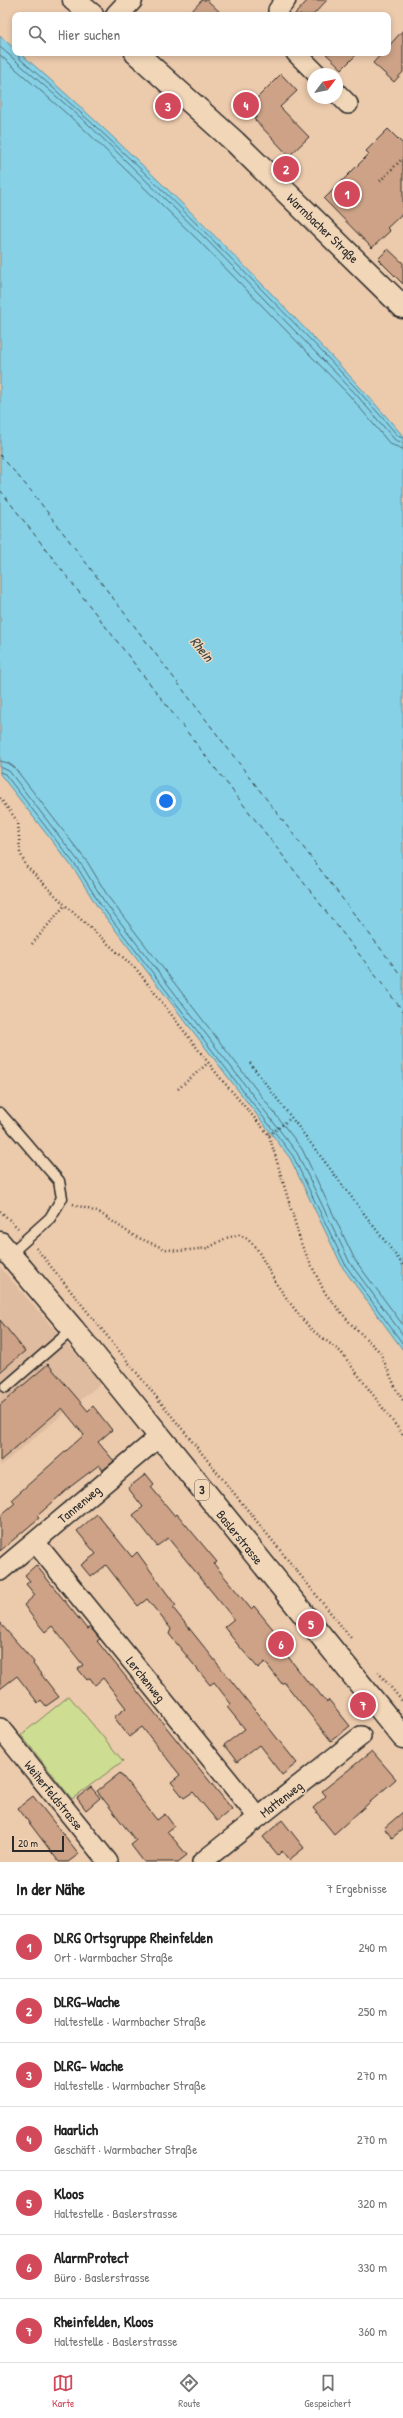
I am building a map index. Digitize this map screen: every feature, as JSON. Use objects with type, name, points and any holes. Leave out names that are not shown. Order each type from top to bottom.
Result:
[{"type":"main road","points":[[74,0],[88,12]]},
{"type":"main road","points":[[120,12],[131,0]]},
{"type":"main road","name":"Warmbacher Straße","points":[[139,56],[235,142],[403,307]]},
{"type":"main road","name":"Baslerstrasse","points":[[5,1249],[73,1329],[158,1437],[403,1737]]},
{"type":"street","points":[[278,12],[278,10],[286,0]]},
{"type":"street","points":[[299,56],[312,68]]},
{"type":"street","name":"Tannenweg","points":[[0,1571],[158,1437]]},
{"type":"street","name":"Lerchenweg","points":[[35,1542],[258,1817]]},
{"type":"street","name":"Weiherfeldstrasse","points":[[0,1728],[108,1862]]},
{"type":"street","name":"Mattenweg","points":[[202,1862],[361,1736]]},
{"type":"lane","points":[[0,1113],[59,1181],[62,1198],[50,1218],[29,1239],[5,1249]]},
{"type":"lane","points":[[6,1387],[73,1329]]},
{"type":"path","points":[[380,181],[403,158]]},
{"type":"path","points":[[0,798],[18,822],[20,852],[27,867],[64,905],[137,970],[208,1063],[269,1135],[302,1246],[322,1287],[351,1324],[380,1352],[397,1391],[403,1400]]},
{"type":"path","points":[[32,944],[64,905]]},
{"type":"path","points":[[178,1089],[208,1063]]},
{"type":"path","points":[[250,1063],[403,1265]]},
{"type":"path","points":[[269,1135],[291,1118]]},
{"type":"path","points":[[62,1198],[78,1207],[100,1213],[134,1236],[165,1249],[179,1251],[208,1248],[239,1235],[246,1238],[256,1247],[277,1285],[302,1319],[312,1330],[341,1352],[403,1435]]},
{"type":"path","points":[[0,1211],[29,1239],[356,1644]]},
{"type":"path","points":[[375,1669],[403,1702]]},
{"type":"shaded area","points":[[0,1267],[101,1383],[0,1466]]},
{"type":"green space","points":[[69,1696],[123,1761],[72,1799],[21,1735]]},
{"type":"water","name":"Rhein","points":[[0,36],[12,46],[12,56],[23,56],[145,167],[265,287],[335,360],[403,436],[403,1350],[343,1268],[290,1158],[97,906],[76,872],[0,774]]},
{"type":"building","points":[[202,0],[207,0],[220,12],[191,12]]},
{"type":"building","points":[[308,0],[327,0],[316,12],[297,12]]},
{"type":"building","points":[[403,30],[403,72],[394,82],[373,63],[379,56],[391,56],[391,44]]},
{"type":"building","points":[[328,56],[355,56],[343,68],[341,68]]},
{"type":"building","points":[[281,74],[297,91],[280,107],[309,137],[289,156],[254,119],[257,117],[248,107]]},
{"type":"building","points":[[388,129],[403,144],[403,213],[387,228],[390,231],[372,248],[324,199],[369,154],[366,151]]},
{"type":"building","points":[[388,249],[403,263],[403,284],[378,259]]},
{"type":"building","points":[[0,1320],[25,1351],[0,1372]]},
{"type":"building","points":[[48,1364],[88,1411],[93,1406],[112,1430],[98,1442],[114,1461],[103,1470],[99,1465],[70,1487],[37,1516],[39,1518],[0,1551],[0,1516],[15,1503],[12,1499],[84,1435],[62,1408],[0,1461],[0,1405]]},
{"type":"building","points":[[146,1474],[154,1484],[151,1487],[175,1516],[177,1514],[217,1562],[214,1564],[251,1609],[254,1606],[291,1651],[286,1654],[310,1685],[312,1684],[326,1702],[329,1700],[350,1726],[331,1741],[284,1682],[282,1684],[265,1662],[258,1668],[238,1645],[224,1627],[234,1619],[168,1538],[157,1546],[133,1515],[143,1507],[128,1488]]},
{"type":"building","points":[[97,1514],[132,1557],[137,1552],[176,1606],[173,1608],[297,1763],[282,1775],[259,1745],[237,1762],[224,1745],[245,1729],[227,1707],[231,1704],[214,1682],[210,1685],[169,1634],[171,1629],[147,1599],[138,1606],[106,1565],[91,1577],[81,1565],[96,1554],[77,1531]]},
{"type":"building","points":[[36,1565],[87,1629],[90,1627],[100,1639],[97,1641],[232,1809],[217,1821],[193,1792],[184,1798],[171,1782],[180,1775],[142,1727],[129,1737],[114,1717],[126,1708],[103,1678],[95,1685],[90,1678],[87,1680],[78,1669],[83,1665],[52,1626],[45,1632],[31,1615],[24,1605],[35,1595],[26,1584],[30,1581],[25,1575]]},
{"type":"building","points":[[0,1623],[34,1662],[33,1664],[59,1697],[46,1706],[41,1700],[38,1703],[17,1676],[0,1689]]},
{"type":"building","points":[[372,1751],[396,1779],[334,1834],[313,1808],[326,1796],[322,1791]]},
{"type":"building","points":[[120,1773],[157,1820],[165,1814],[174,1826],[167,1831],[187,1855],[178,1862],[144,1862],[131,1845],[136,1841],[97,1791]]},
{"type":"building","points":[[91,1787],[100,1798],[86,1810],[77,1798]]},
{"type":"building","points":[[33,1796],[79,1854],[68,1862],[59,1862],[18,1808]]},
{"type":"building","points":[[403,1812],[403,1829],[392,1838],[384,1828]]},
{"type":"building","points":[[282,1820],[304,1848],[289,1860],[282,1851],[278,1855],[263,1837]]},
{"type":"ferry route","points":[[0,455],[32,492],[403,978]]},
{"type":"ferry route","points":[[0,490],[403,1011]]},
{"type":"place","name":"Haarlich","points":[[246,105]]},
{"type":"place","name":"DLRG- Wache","points":[[168,106]]},
{"type":"place","name":"DLRG-Wache","points":[[286,169]]},
{"type":"place","name":"DLRG Ortsgruppe Rheinfelden","points":[[347,194]]},
{"type":"place","name":"Kloos","points":[[311,1624]]},
{"type":"place","name":"AlarmProtect","points":[[281,1644]]},
{"type":"place","name":"Rheinfelden, Kloos","points":[[363,1705]]}]
